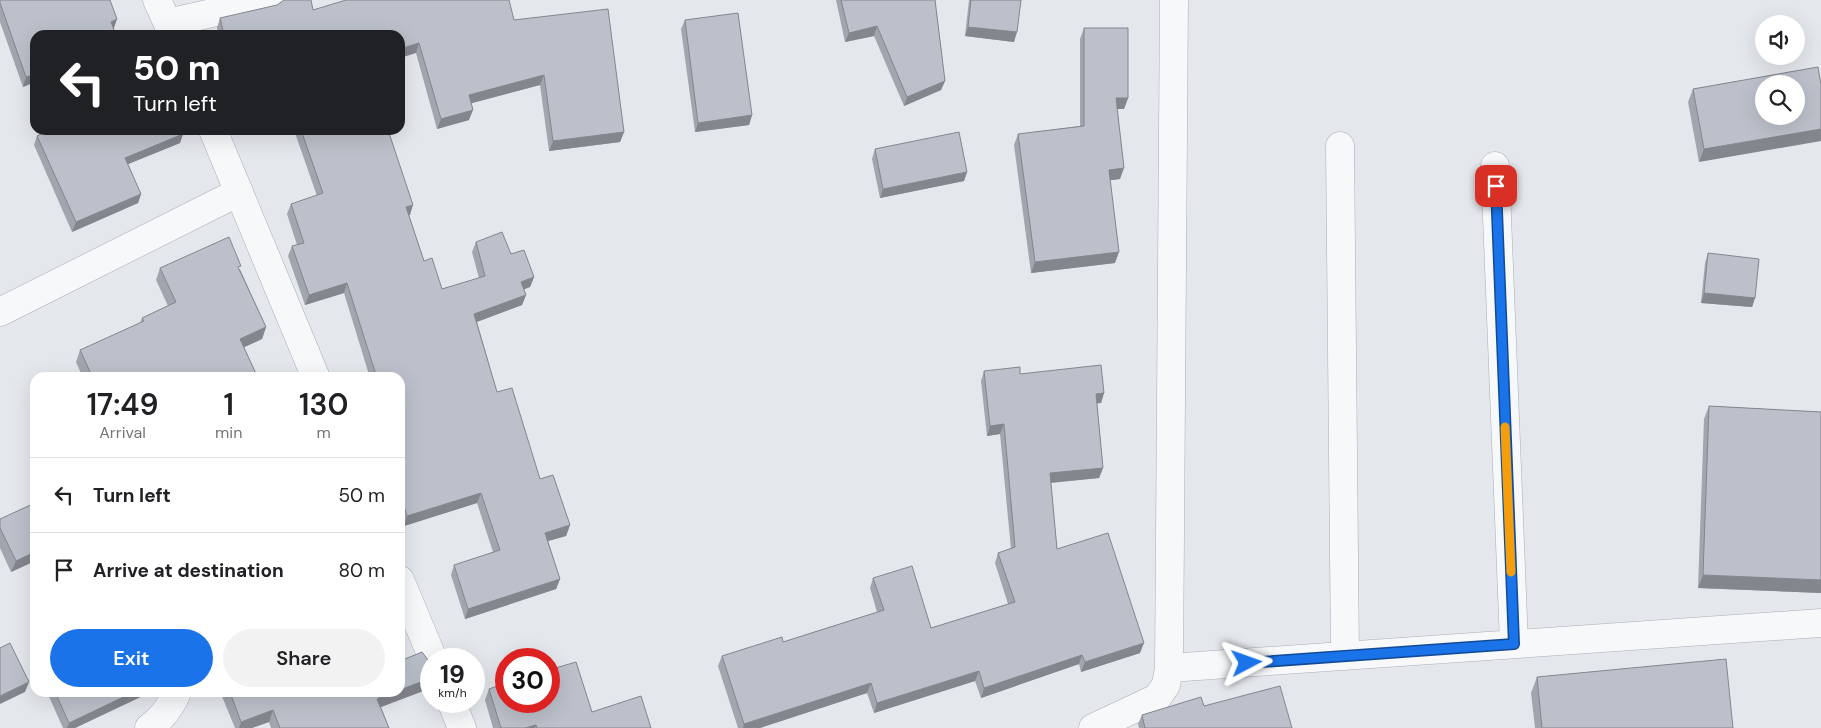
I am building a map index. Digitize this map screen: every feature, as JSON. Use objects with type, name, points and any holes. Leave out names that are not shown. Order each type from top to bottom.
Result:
[{"type":"street","points":[[166,19],[269,0]]},
{"type":"street","points":[[1093,728],[1157,698],[1166,686],[1169,668],[1174,0]]},
{"type":"street","points":[[215,135],[314,372]]},
{"type":"street","points":[[1340,146],[1345,656]]},
{"type":"street","points":[[1495,166],[1514,644]]},
{"type":"street","points":[[0,312],[239,192]]},
{"type":"street","points":[[405,597],[428,648]]},
{"type":"street","points":[[1169,668],[1821,623]]},
{"type":"street","points":[[149,728],[173,704],[175,697]]},
{"type":"street","points":[[456,713],[462,728]]},
{"type":"building","points":[[0,0],[110,0],[117,19],[111,22],[114,30],[30,30],[30,76],[26,77]]},
{"type":"building","points":[[284,0],[311,0],[313,10],[346,0],[509,0],[514,20],[608,9],[624,132],[553,141],[544,75],[469,95],[473,110],[441,119],[419,43],[405,47],[405,30],[223,30],[220,18],[277,5]]},
{"type":"building","points":[[841,0],[935,0],[945,81],[907,97],[877,26],[849,33]]},
{"type":"building","points":[[971,0],[1021,0],[1017,32],[968,27]]},
{"type":"building","points":[[738,13],[752,115],[698,123],[685,20]]},
{"type":"building","points":[[1084,28],[1128,28],[1128,98],[1116,98],[1124,168],[1109,170],[1119,252],[1035,262],[1018,134],[1084,126]]},
{"type":"building","points":[[1818,67],[1821,85],[1821,129],[1704,149],[1693,89],[1755,78],[1755,125],[1805,125],[1805,75],[1773,75]]},
{"type":"building","points":[[959,132],[967,172],[883,189],[875,149]]},
{"type":"building","points":[[181,135],[125,158],[141,194],[76,222],[37,136]]},
{"type":"building","points":[[303,135],[390,135],[413,205],[406,207],[424,261],[432,258],[442,289],[485,276],[476,242],[502,232],[511,254],[524,250],[534,277],[521,282],[526,295],[474,314],[497,392],[512,388],[540,479],[553,475],[570,525],[545,533],[560,579],[468,609],[454,565],[500,550],[481,493],[407,516],[405,510],[405,372],[375,372],[347,283],[309,295],[292,246],[304,243],[291,204],[323,193]]},
{"type":"building","points":[[229,237],[241,266],[238,267],[266,327],[240,339],[255,372],[90,372],[80,350],[144,321],[142,318],[176,302],[160,268]]},
{"type":"building","points":[[1708,253],[1759,259],[1755,298],[1704,293]]},
{"type":"building","points":[[1101,365],[1104,393],[1096,394],[1103,468],[1050,473],[1057,549],[1108,533],[1144,643],[1085,662],[1082,655],[984,688],[979,671],[877,703],[871,683],[744,724],[722,656],[782,637],[783,642],[884,610],[873,578],[912,566],[931,628],[1015,602],[998,553],[1015,547],[1004,424],[990,426],[984,371],[1020,367],[1020,374]]},
{"type":"building","points":[[1709,406],[1821,412],[1821,580],[1703,575]]},
{"type":"building","points":[[30,505],[30,554],[16,561],[0,528],[0,519]]},
{"type":"building","points":[[10,643],[29,682],[0,696],[0,648]]},
{"type":"building","points":[[420,653],[420,682],[405,688],[405,659]]},
{"type":"building","points":[[1726,659],[1733,728],[1542,728],[1537,677]]},
{"type":"building","points":[[576,662],[592,712],[641,696],[651,728],[537,728],[536,725],[525,728],[501,728],[496,713],[560,713],[560,667]]},
{"type":"building","points":[[1280,686],[1292,728],[1145,728],[1142,715],[1201,697],[1204,706]]},
{"type":"building","points":[[495,687],[495,708],[489,689]]},
{"type":"building","points":[[57,697],[124,697],[69,723]]},
{"type":"building","points":[[232,697],[382,697],[377,699],[389,728],[280,728],[273,710],[241,722]]},
{"type":"slow traffic","points":[[1505,427],[1511,572]]},
{"type":"route","points":[[1247,663],[1514,644],[1496,186]]}]
